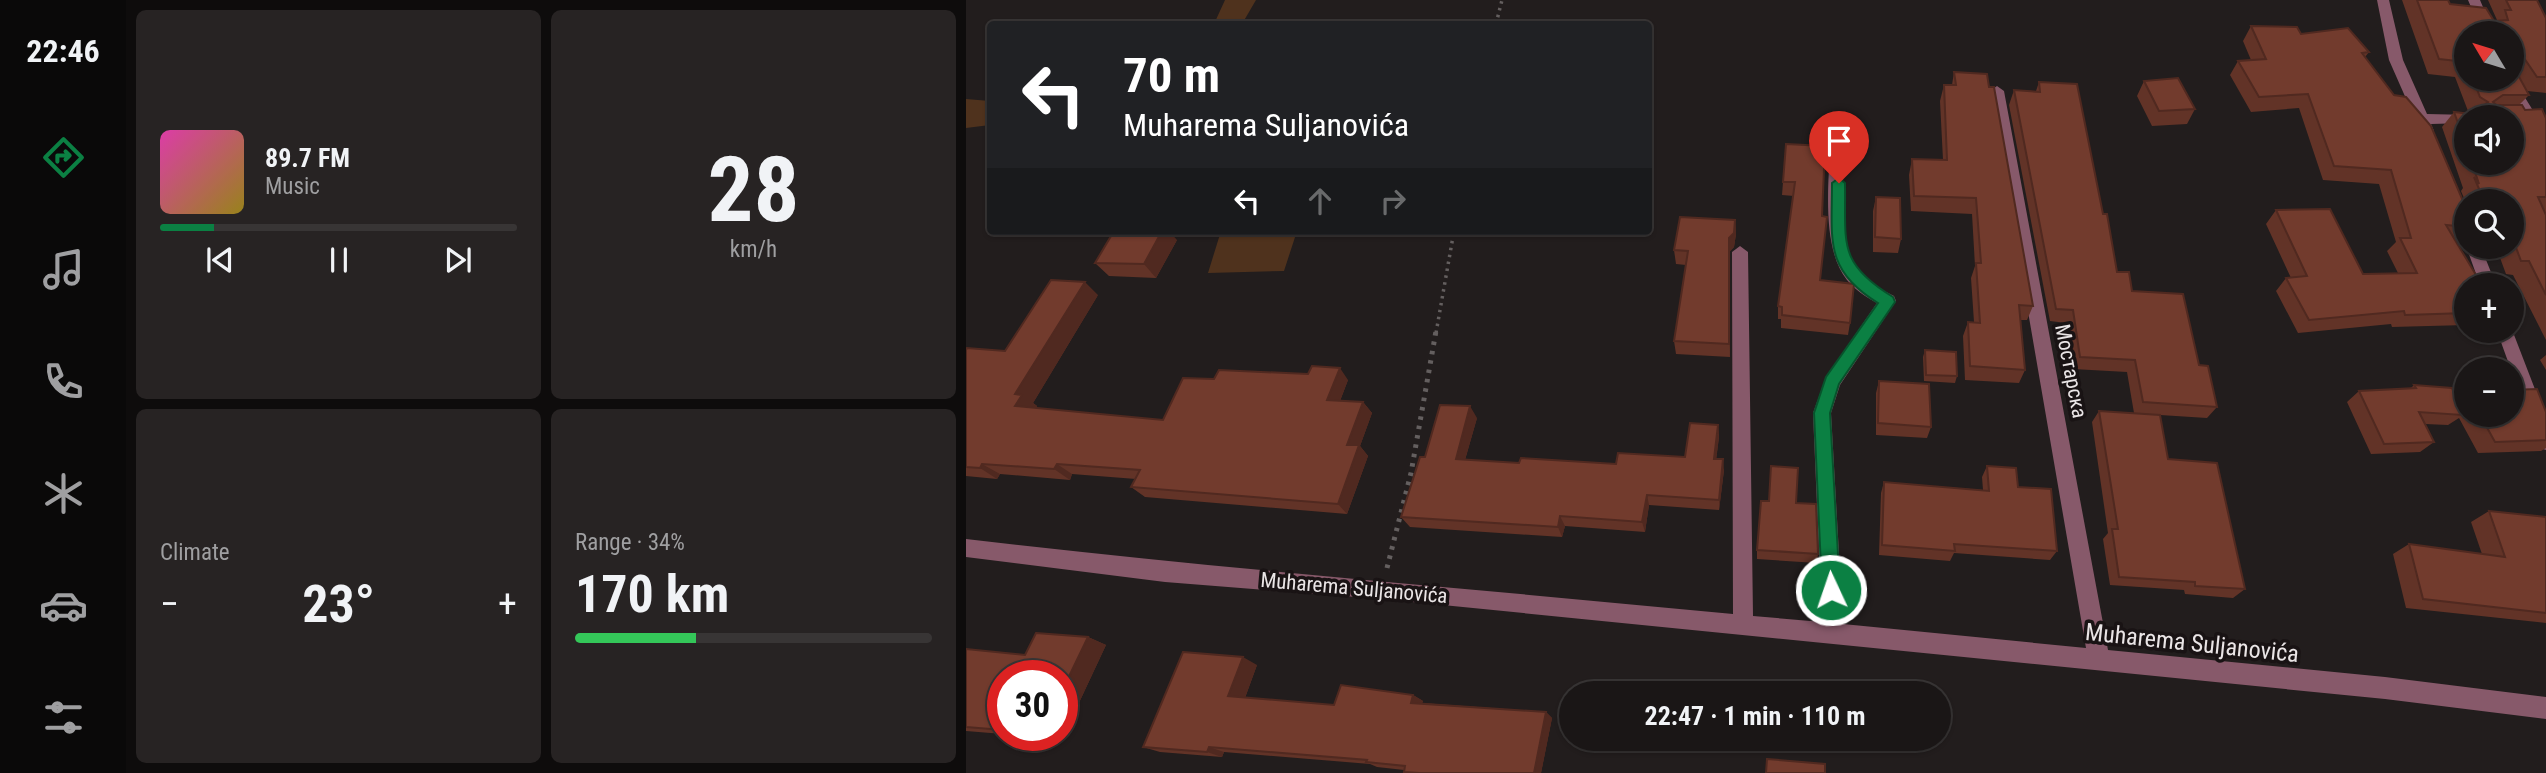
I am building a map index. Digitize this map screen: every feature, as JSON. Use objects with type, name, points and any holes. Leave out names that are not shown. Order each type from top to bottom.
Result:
[{"type":"street","points":[[2383,0],[2396,60],[2432,143]]},
{"type":"street","points":[[2474,0],[2483,21]]},
{"type":"street","name":"Мостарска","points":[[1997,91],[2099,660]]},
{"type":"street","points":[[2524,106],[2530,117],[2524,117]]},
{"type":"street","points":[[2421,118],[2454,118]]},
{"type":"street","points":[[1833,634],[1822,413],[1832,382],[1888,302],[1861,285],[1844,263],[1839,236],[1838,129]]},
{"type":"street","points":[[1740,252],[1743,625]]},
{"type":"street","points":[[2509,343],[2546,442]]},
{"type":"street","name":"Muharema Suljanovića","points":[[966,548],[1165,572],[1382,589],[2385,688],[2546,708]]},
{"type":"path","points":[[1497,21],[1502,0]]},
{"type":"path","points":[[1382,589],[1411,473],[1453,235]]},
{"type":"shaded area","points":[[1225,0],[1256,0],[1244,21],[1215,21]]},
{"type":"shaded area","points":[[966,99],[987,101],[987,125],[966,128]]},
{"type":"shaded area","points":[[1220,235],[1296,235],[1284,271],[1208,273]]},
{"type":"building","points":[[2417,0],[2448,0],[2450,4],[2486,8],[2494,21],[2454,21],[2454,61],[2439,59]]},
{"type":"building","points":[[2506,0],[2537,0],[2546,18],[2546,77],[2537,77],[2524,58],[2524,21],[2494,21],[2508,20],[2505,10],[2511,10]]},
{"type":"building","points":[[2251,26],[2297,27],[2301,34],[2348,28],[2369,52],[2362,53],[2394,95],[2406,97],[2431,126],[2458,189],[2454,189],[2454,226],[2446,225],[2454,238],[2454,259],[2466,259],[2475,273],[2454,273],[2454,313],[2405,315],[2404,311],[2309,320],[2286,278],[2307,276],[2276,210],[2330,209],[2363,274],[2417,273],[2400,238],[2411,238],[2391,170],[2334,166],[2308,94],[2259,97],[2238,61],[2266,59]]},
{"type":"building","points":[[1954,72],[1987,74],[1989,87],[1994,87],[2033,306],[2019,305],[2025,370],[1970,366],[1968,322],[1980,323],[1976,263],[1981,263],[1976,198],[1914,196],[1912,159],[1947,160],[1944,85],[1956,85]]},
{"type":"building","points":[[2178,78],[2195,109],[2159,111],[2144,81]]},
{"type":"building","points":[[2039,82],[2077,84],[2103,214],[2107,214],[2117,272],[2129,272],[2132,291],[2183,294],[2199,365],[2208,366],[2217,407],[2143,402],[2135,360],[2080,357],[2073,310],[2056,309],[2014,90],[2040,92]]},
{"type":"building","points":[[2524,86],[2529,95],[2503,95],[2493,102],[2496,105],[2484,105],[2488,102],[2480,97],[2478,91],[2524,91]]},
{"type":"building","points":[[2524,108],[2542,109],[2546,118],[2546,197],[2538,197],[2546,215],[2546,295],[2529,261],[2520,259],[2524,259],[2524,189],[2479,189],[2474,177],[2479,184],[2476,175],[2524,175]]},
{"type":"building","points":[[1786,144],[1825,146],[1822,216],[1827,217],[1820,280],[1854,284],[1850,323],[1782,315],[1782,307],[1778,306],[1795,182],[1783,182]]},
{"type":"building","points":[[1876,197],[1900,198],[1901,239],[1875,237]]},
{"type":"building","points":[[1680,217],[1735,220],[1734,233],[1729,238],[1729,344],[1674,341],[1688,251],[1674,250]]},
{"type":"building","points":[[1112,235],[1160,235],[1144,264],[1095,263]]},
{"type":"building","points":[[1051,280],[1085,282],[1015,394],[1022,395],[1015,406],[1163,420],[1183,378],[1214,379],[1219,370],[1308,374],[1312,366],[1340,368],[1327,400],[1363,402],[1347,445],[1359,445],[1338,504],[1131,487],[1140,470],[1057,464],[1054,469],[982,464],[980,468],[966,467],[966,350],[1005,351]]},
{"type":"building","points":[[1925,350],[1956,352],[1957,376],[1926,375]]},
{"type":"building","points":[[1879,381],[1929,384],[1931,427],[1878,423]]},
{"type":"building","points":[[2414,385],[2452,388],[2454,414],[2419,412],[2434,442],[2384,444],[2359,391],[2416,388]]},
{"type":"building","points":[[2537,389],[2546,412],[2546,440],[2495,442],[2487,427],[2524,427],[2524,390]]},
{"type":"building","points":[[1440,405],[1470,406],[1456,459],[1519,463],[1521,458],[1616,464],[1618,453],[1685,457],[1690,423],[1718,425],[1714,459],[1723,459],[1719,500],[1647,495],[1642,522],[1560,516],[1558,527],[1401,517],[1420,457],[1425,457]]},
{"type":"building","points":[[2099,411],[2160,415],[2168,459],[2217,463],[2245,589],[2195,586],[2195,582],[2119,577],[2112,529],[2118,529]]},
{"type":"building","points":[[1771,466],[1798,468],[1796,503],[1816,504],[1818,554],[1757,550],[1761,501],[1769,501]]},
{"type":"building","points":[[1987,466],[2016,468],[2018,487],[2051,489],[2057,551],[1954,544],[1955,551],[1882,545],[1884,482],[1989,491]]},
{"type":"building","points":[[2489,511],[2546,517],[2546,613],[2423,599],[2409,544],[2505,557]]},
{"type":"building","points":[[1036,633],[1088,637],[1077,660],[987,660],[987,729],[966,727],[966,649],[1025,655]]},
{"type":"building","points":[[1183,652],[1243,657],[1228,696],[1334,705],[1341,685],[1413,695],[1411,703],[1546,712],[1534,773],[1419,773],[1404,772],[1405,766],[1366,762],[1367,760],[1209,747],[1207,752],[1143,747]]},
{"type":"building","points":[[1767,759],[1825,764],[1825,773],[1766,773]]},
{"type":"route","points":[[1831,590],[1822,413],[1832,382],[1888,302],[1861,285],[1844,263],[1839,236],[1839,183]]}]
